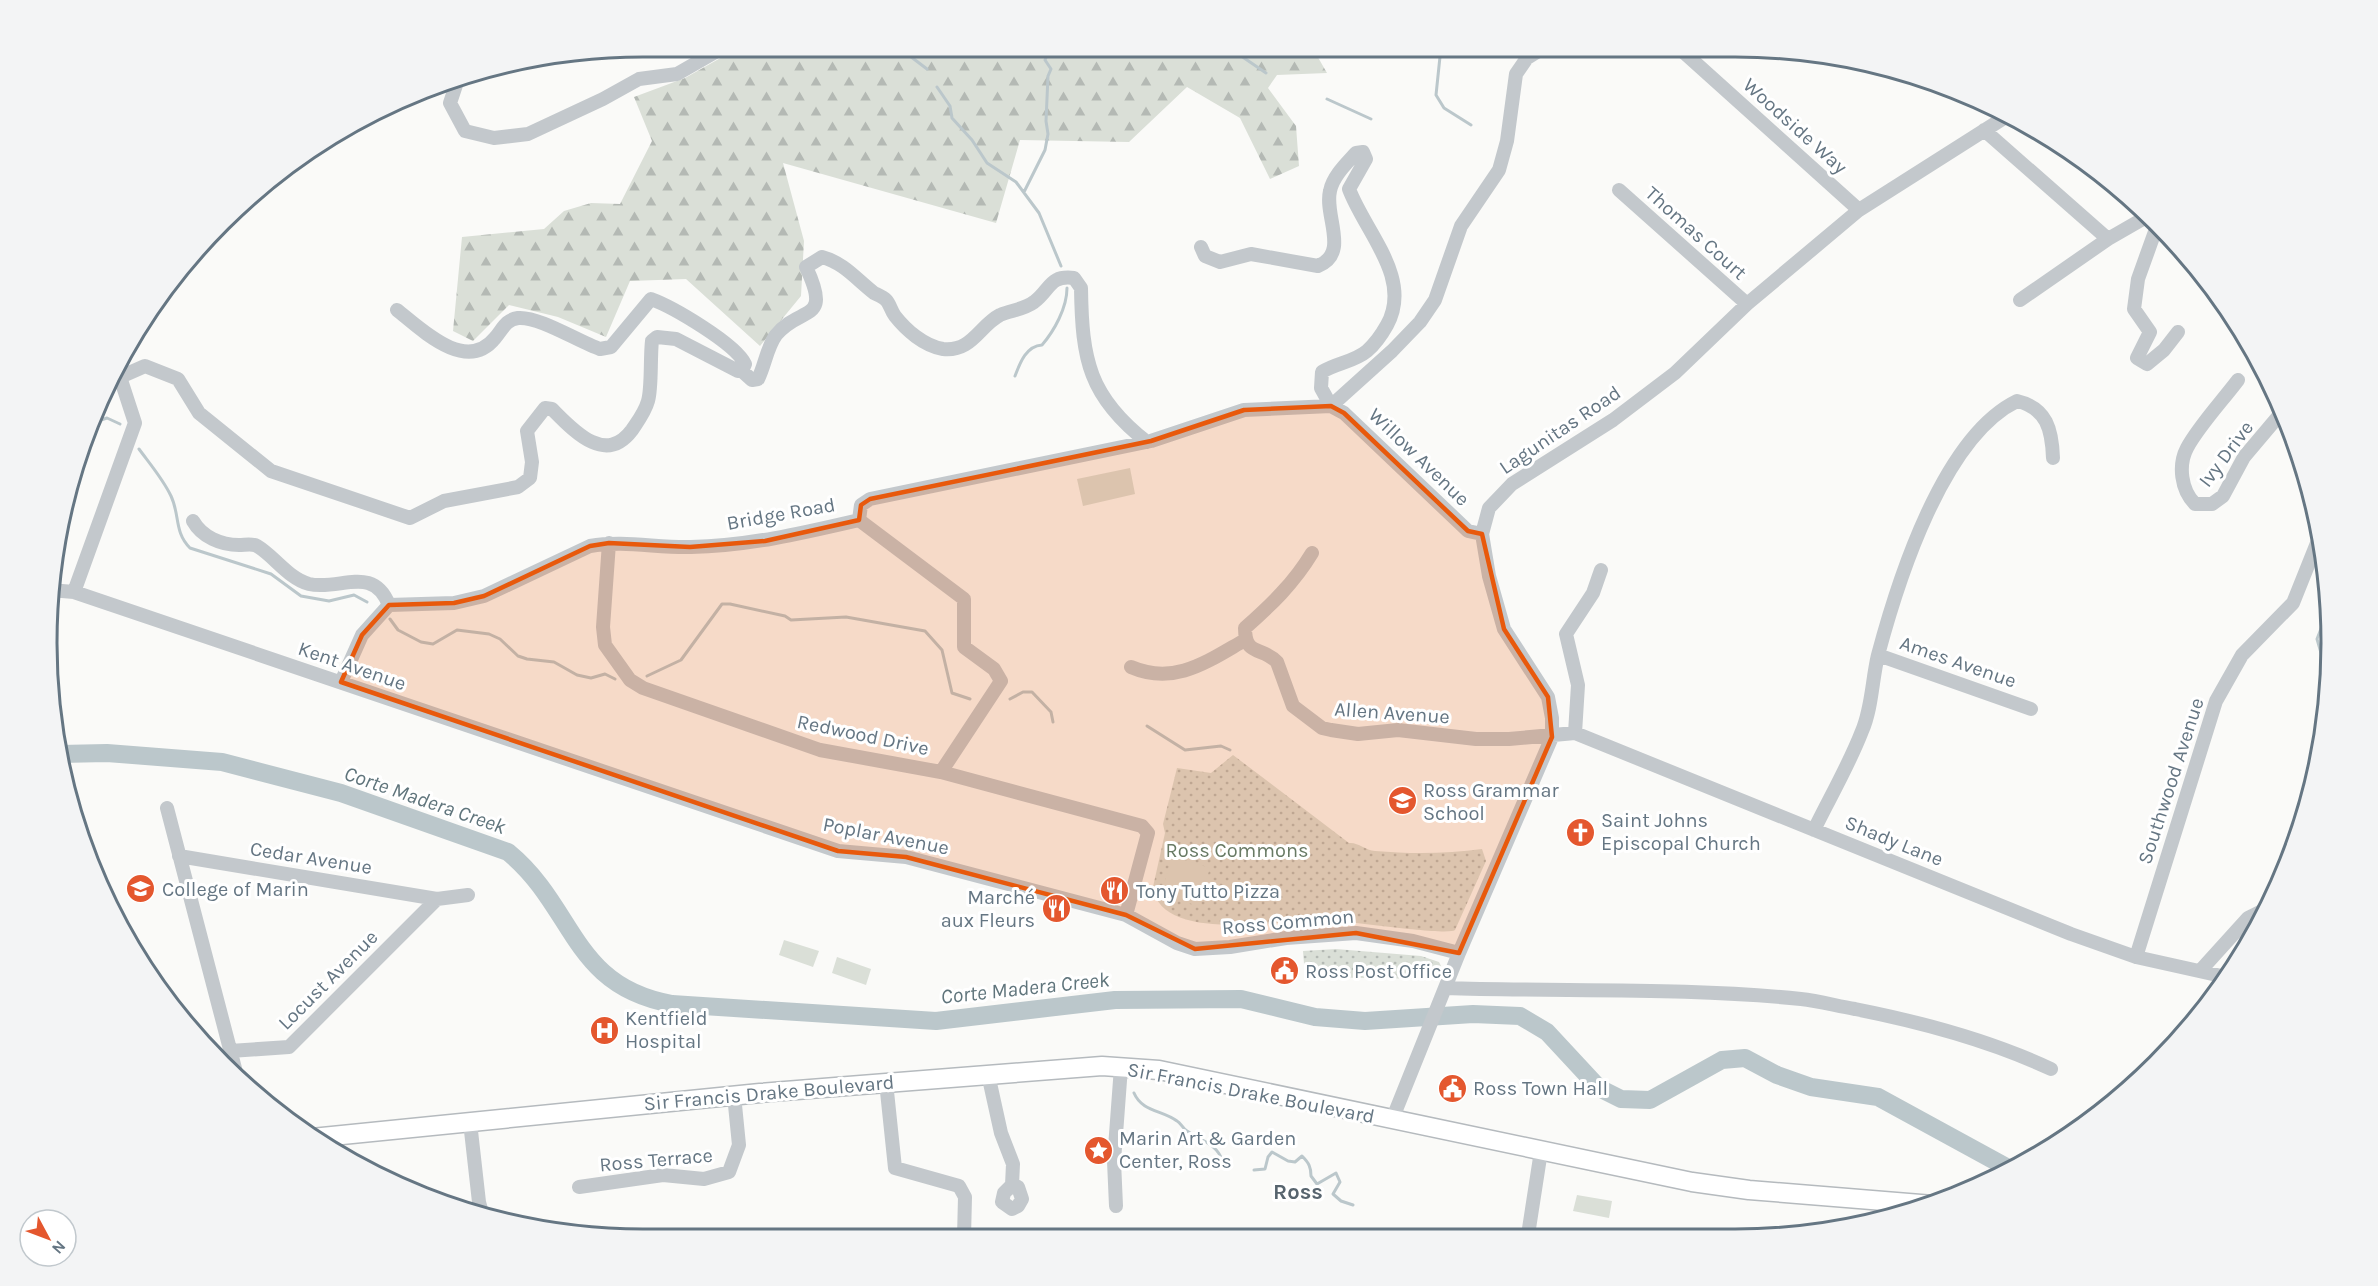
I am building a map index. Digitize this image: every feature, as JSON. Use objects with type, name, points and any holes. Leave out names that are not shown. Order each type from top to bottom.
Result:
[{"type":"main road","name":"Sir Francis Drake Boulevard","points":[[331,1139],[734,1095],[1093,1065],[1159,1070],[1714,1186],[1907,1203]]},
{"type":"street","points":[[455,88],[450,103],[465,131],[494,138],[528,134],[603,99],[639,79],[677,74],[707,57]]},
{"type":"street","points":[[1201,247],[1205,256],[1220,262],[1251,254],[1317,266],[1327,262],[1333,254],[1334,239],[1330,190],[1347,163],[1356,153],[1363,152],[1366,159],[1349,189],[1388,264],[1396,297],[1392,315],[1368,351],[1349,362],[1335,364],[1322,372],[1321,388],[1331,406],[1392,351],[1420,322],[1435,300],[1461,226],[1499,170],[1507,141],[1516,74],[1529,57]]},
{"type":"street","name":"Woodside Way","points":[[1689,57],[1859,210]]},
{"type":"street","name":"Lagunitas Road","points":[[1392,1120],[1459,953],[1552,737],[1552,718],[1544,687],[1504,629],[1489,576],[1482,534],[1489,508],[1512,484],[1613,420],[1675,373],[1747,304],[1859,210],[2000,120]]},
{"type":"street","points":[[1984,130],[2108,239]]},
{"type":"street","name":"Thomas Court","points":[[1618,190],[1747,304]]},
{"type":"street","points":[[2020,300],[2108,239],[2140,220]]},
{"type":"street","points":[[2154,234],[2138,279],[2134,309],[2150,332],[2137,358],[2146,364],[2164,350],[2178,332]]},
{"type":"street","points":[[121,376],[145,366],[178,379],[199,412],[271,471],[410,518],[444,501],[518,487],[530,477],[532,462],[527,431],[545,408],[552,409],[585,439],[599,445],[609,445],[627,436],[641,416],[648,400],[652,341],[657,337],[676,339],[741,371],[752,380],[758,379],[776,336],[785,327],[808,315],[814,307],[817,297],[806,267],[822,257],[834,260],[886,300],[893,314],[923,342],[943,349],[963,347],[978,337],[989,323],[1001,315],[1021,310],[1035,302],[1054,280],[1061,277],[1074,279],[1081,288],[1089,365],[1100,395],[1120,421],[1147,442]]},
{"type":"street","points":[[397,310],[423,332],[445,346],[465,351],[483,349],[495,339],[505,323],[519,318],[534,320],[600,349],[611,347],[651,299],[667,305],[701,326],[740,356],[745,364],[741,371]]},
{"type":"street","points":[[74,592],[135,423],[120,378]]},
{"type":"street","name":"Ivy Drive","points":[[2238,380],[2186,449],[2182,481],[2188,497],[2195,504],[2212,504],[2223,496],[2244,457],[2276,419]]},
{"type":"street","points":[[1878,655],[1915,539],[1958,456],[1992,417],[2017,401],[2030,404],[2047,421],[2052,433],[2054,458]]},
{"type":"street","name":"Bridge Road","points":[[389,605],[454,603],[484,596],[590,546],[609,543],[690,547],[765,541],[859,520],[861,505],[870,499],[1147,442],[1244,410],[1331,406]]},
{"type":"street","name":"Willow Avenue","points":[[1331,406],[1344,413],[1468,531],[1482,534]]},
{"type":"street","points":[[859,520],[964,599],[964,647],[994,669],[1001,681],[941,772]]},
{"type":"street","points":[[193,521],[198,530],[222,544],[255,544],[308,584],[364,581],[383,590],[389,605],[362,635],[341,682]]},
{"type":"street","name":"Redwood Drive","points":[[609,543],[603,627],[605,645],[630,681],[660,696],[820,750],[941,772],[1147,829],[1126,915]]},
{"type":"street","name":"Southwood Avenue","points":[[2136,957],[2216,701],[2242,655],[2293,603],[2314,552]]},
{"type":"street","points":[[1131,668],[1147,674],[1180,674],[1245,640],[1245,628],[1299,575],[1312,553]]},
{"type":"street","points":[[1552,737],[1575,733],[1578,686],[1566,634],[1593,593],[1600,570]]},
{"type":"street","name":"Kent Avenue","points":[[59,591],[74,592],[641,783]]},
{"type":"street","name":"Allen Avenue","points":[[1245,640],[1248,646],[1277,662],[1293,706],[1322,728],[1358,734],[1398,730],[1476,739],[1552,737]]},
{"type":"street","name":"Ames Avenue","points":[[1814,830],[1863,730],[1878,655],[2031,709]]},
{"type":"street","name":"Shady Lane","points":[[1575,733],[2071,934],[2136,957],[2218,974]]},
{"type":"street","name":"Poplar Avenue","points":[[641,783],[838,851],[906,857],[1126,915]]},
{"type":"street","points":[[167,808],[233,1061]]},
{"type":"street","name":"Cedar Avenue","points":[[179,856],[437,899],[468,895]]},
{"type":"street","name":"Locust Avenue","points":[[230,1051],[289,1047],[437,899]]},
{"type":"street","name":"Ross Common","points":[[1126,915],[1178,943],[1195,949],[1230,947],[1287,938],[1356,933],[1413,941],[1459,953]]},
{"type":"street","points":[[2200,971],[2248,918],[2254,915]]},
{"type":"street","points":[[1445,988],[1724,993],[1803,999],[1888,1016],[1973,1039],[2020,1055],[2050,1069]]},
{"type":"street","points":[[1116,1206],[1114,1161],[1121,1067]]},
{"type":"street","points":[[988,1074],[1000,1132],[1013,1164],[1012,1185]]},
{"type":"street","points":[[886,1082],[895,1168],[959,1185],[965,1197],[964,1229]]},
{"type":"street","name":"Ross Terrace","points":[[579,1187],[663,1175],[704,1179],[729,1172],[739,1145],[734,1095]]},
{"type":"street","points":[[470,1122],[480,1206]]},
{"type":"street","points":[[1529,1229],[1541,1151]]},
{"type":"highlighted area","points":[[1331,406],[1344,413],[1468,531],[1482,534],[1504,629],[1548,697],[1552,737],[1459,953],[1356,933],[1195,949],[1126,915],[906,857],[838,851],[341,682],[362,635],[389,605],[454,603],[484,596],[590,546],[609,543],[690,547],[765,541],[859,520],[861,505],[870,499],[1151,441],[1244,410]]},
{"type":"green space","points":[[722,57],[1318,57],[1327,73],[1277,75],[1268,88],[1296,126],[1299,166],[1270,179],[1240,118],[1187,87],[1129,142],[1020,140],[996,223],[783,163],[804,241],[801,296],[760,346],[686,279],[630,281],[606,337],[558,317],[509,305],[473,341],[453,331],[462,237],[544,229],[564,211],[591,203],[620,204],[652,141],[634,97],[685,78]]},
{"type":"green space","points":[[1130,468],[1135,494],[1083,506],[1077,479]]},
{"type":"green space","name":"Ross Commons","points":[[1233,755],[1349,843],[1375,851],[1402,853],[1442,853],[1482,849],[1486,861],[1455,930],[1417,930],[1328,920],[1228,925],[1201,923],[1178,916],[1161,905],[1153,887],[1165,833],[1163,824],[1177,768],[1211,773]]},
{"type":"green space","points":[[1172,856],[1210,868],[1198,906],[1167,896],[1162,891]]},
{"type":"green space","points":[[784,940],[819,951],[813,967],[779,955]]},
{"type":"green space","points":[[1336,949],[1421,956],[1439,962],[1441,966],[1439,976],[1431,979],[1305,977],[1303,951]]},
{"type":"green space","points":[[837,957],[871,969],[866,985],[832,973]]},
{"type":"green space","points":[[1577,1195],[1612,1201],[1609,1218],[1573,1211]]},
{"type":"waterway","points":[[911,57],[927,69]]},
{"type":"waterway","points":[[1024,192],[1045,150],[1048,134],[1046,121],[1048,76],[1051,69],[1045,60],[1046,57]]},
{"type":"waterway","points":[[1243,57],[1266,73]]},
{"type":"waterway","points":[[1440,57],[1436,95],[1444,108],[1471,125]]},
{"type":"waterway","points":[[937,87],[950,106],[952,118],[972,140],[987,163],[1016,182],[1039,213],[1061,266]]},
{"type":"waterway","points":[[1327,99],[1371,119]]},
{"type":"waterway","points":[[1015,376],[1024,356],[1032,348],[1042,345],[1051,333],[1065,303],[1067,288]]},
{"type":"waterway","points":[[102,420],[107,418],[120,424]]},
{"type":"waterway","points":[[139,449],[168,490],[174,503],[179,530],[190,548],[271,574],[301,596],[329,601],[354,595],[367,602]]},
{"type":"waterway","points":[[647,676],[681,660],[722,604],[730,604],[785,616],[791,620],[846,617],[925,631],[942,650],[952,693],[970,699]]},
{"type":"waterway","points":[[390,619],[398,630],[421,642],[433,644],[457,630],[489,634],[500,639],[518,656],[554,662],[577,675],[591,678],[605,674],[615,679]]},
{"type":"waterway","points":[[2321,630],[2317,639],[2321,652]]},
{"type":"waterway","points":[[1010,699],[1023,692],[1032,692],[1051,712],[1053,722]]},
{"type":"waterway","points":[[1147,726],[1185,750],[1221,746],[1230,750]]},
{"type":"waterway","name":"Corte Madera Creek","points":[[68,754],[107,753],[222,762],[341,793],[508,852],[530,874],[548,897],[594,963],[613,981],[639,995],[672,1004],[936,1021],[1115,1000],[1241,999],[1315,1017],[1365,1021],[1473,1014],[1520,1016],[1547,1032],[1599,1088],[1621,1099],[1650,1100],[1722,1060],[1745,1058],[1777,1075],[1811,1087],[1878,1097],[2002,1165]]},
{"type":"waterway","points":[[1134,1093],[1142,1104],[1171,1117],[1187,1131],[1212,1146],[1222,1160]]},
{"type":"waterway","points":[[1254,1170],[1265,1169],[1272,1152],[1288,1161],[1295,1162],[1302,1156],[1309,1165],[1311,1176],[1317,1184],[1336,1173],[1340,1182],[1333,1194],[1341,1201],[1353,1205]]},
{"type":"place","name":"Ross Grammar School","points":[[1402,801]]},
{"type":"place","name":"Saint Johns Episcopal Church","points":[[1580,832]]},
{"type":"place","name":"College of Marin","points":[[141,889]]},
{"type":"place","name":"Tony Tutto Pizza","points":[[1115,891]]},
{"type":"place","name":"Marché aux Fleurs","points":[[1056,908]]},
{"type":"place","name":"Ross Post Office","points":[[1284,971]]},
{"type":"place","name":"Kentfield Hospital","points":[[604,1030]]},
{"type":"place","name":"Ross Town Hall","points":[[1452,1088]]},
{"type":"place","name":"Marin Art & Garden Center, Ross","points":[[1098,1150]]},
{"type":"district","name":"Ross","points":[[1298,1192]]}]
